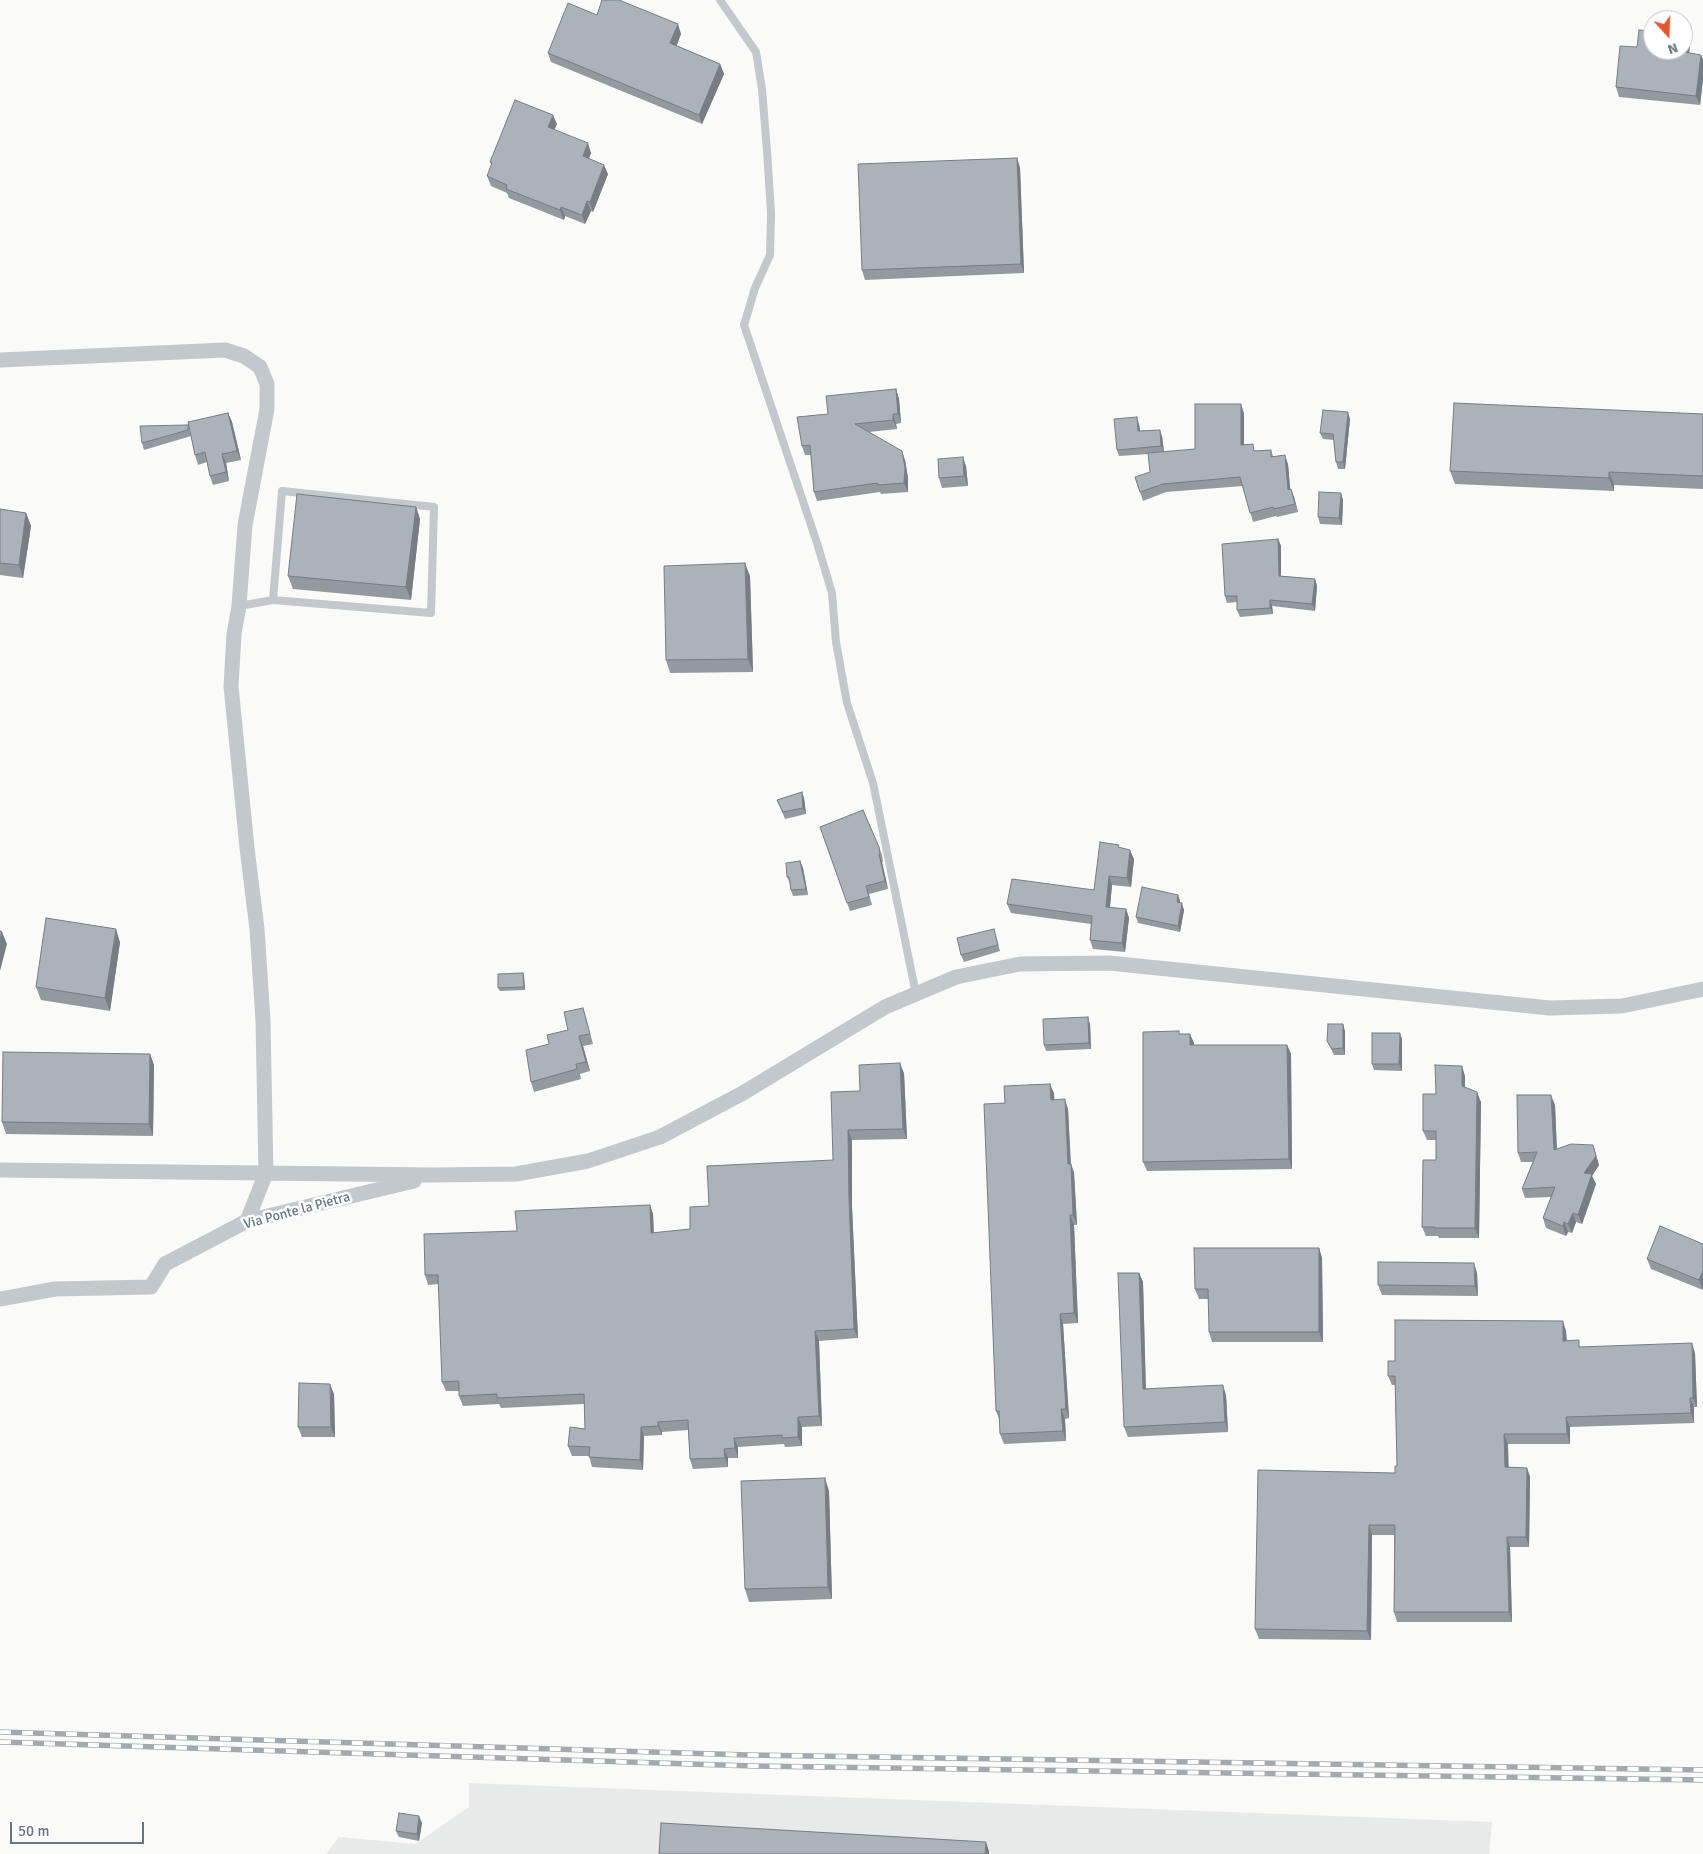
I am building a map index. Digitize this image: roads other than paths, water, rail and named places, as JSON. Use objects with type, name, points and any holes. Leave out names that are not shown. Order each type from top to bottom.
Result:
[{"type":"street","points":[[0,360],[225,350],[244,356],[260,367],[267,384],[267,409],[245,525],[239,606],[234,634],[230,686],[246,848],[257,929],[263,1021],[266,1173],[247,1222]]},
{"type":"street","points":[[0,1170],[435,1175],[516,1174],[588,1161],[660,1137],[743,1093],[885,1007],[956,978],[1020,964],[1110,963],[1550,1008],[1622,1006],[1702,990]]},
{"type":"street","name":"Via Ponte la Pietra","points":[[0,1298],[55,1289],[150,1287],[165,1264],[247,1222],[435,1175]]},
{"type":"lane","points":[[720,0],[756,52],[762,90],[767,151],[771,213],[770,255],[755,288],[744,325],[832,593],[836,642],[847,703],[873,783],[916,994]]},
{"type":"lane","points":[[239,606],[273,600],[430,613],[434,507],[282,491],[273,600]]},
{"type":"railway","points":[[0,1732],[748,1755],[1703,1770]]},
{"type":"railway","points":[[0,1742],[753,1766],[1703,1780]]}]
